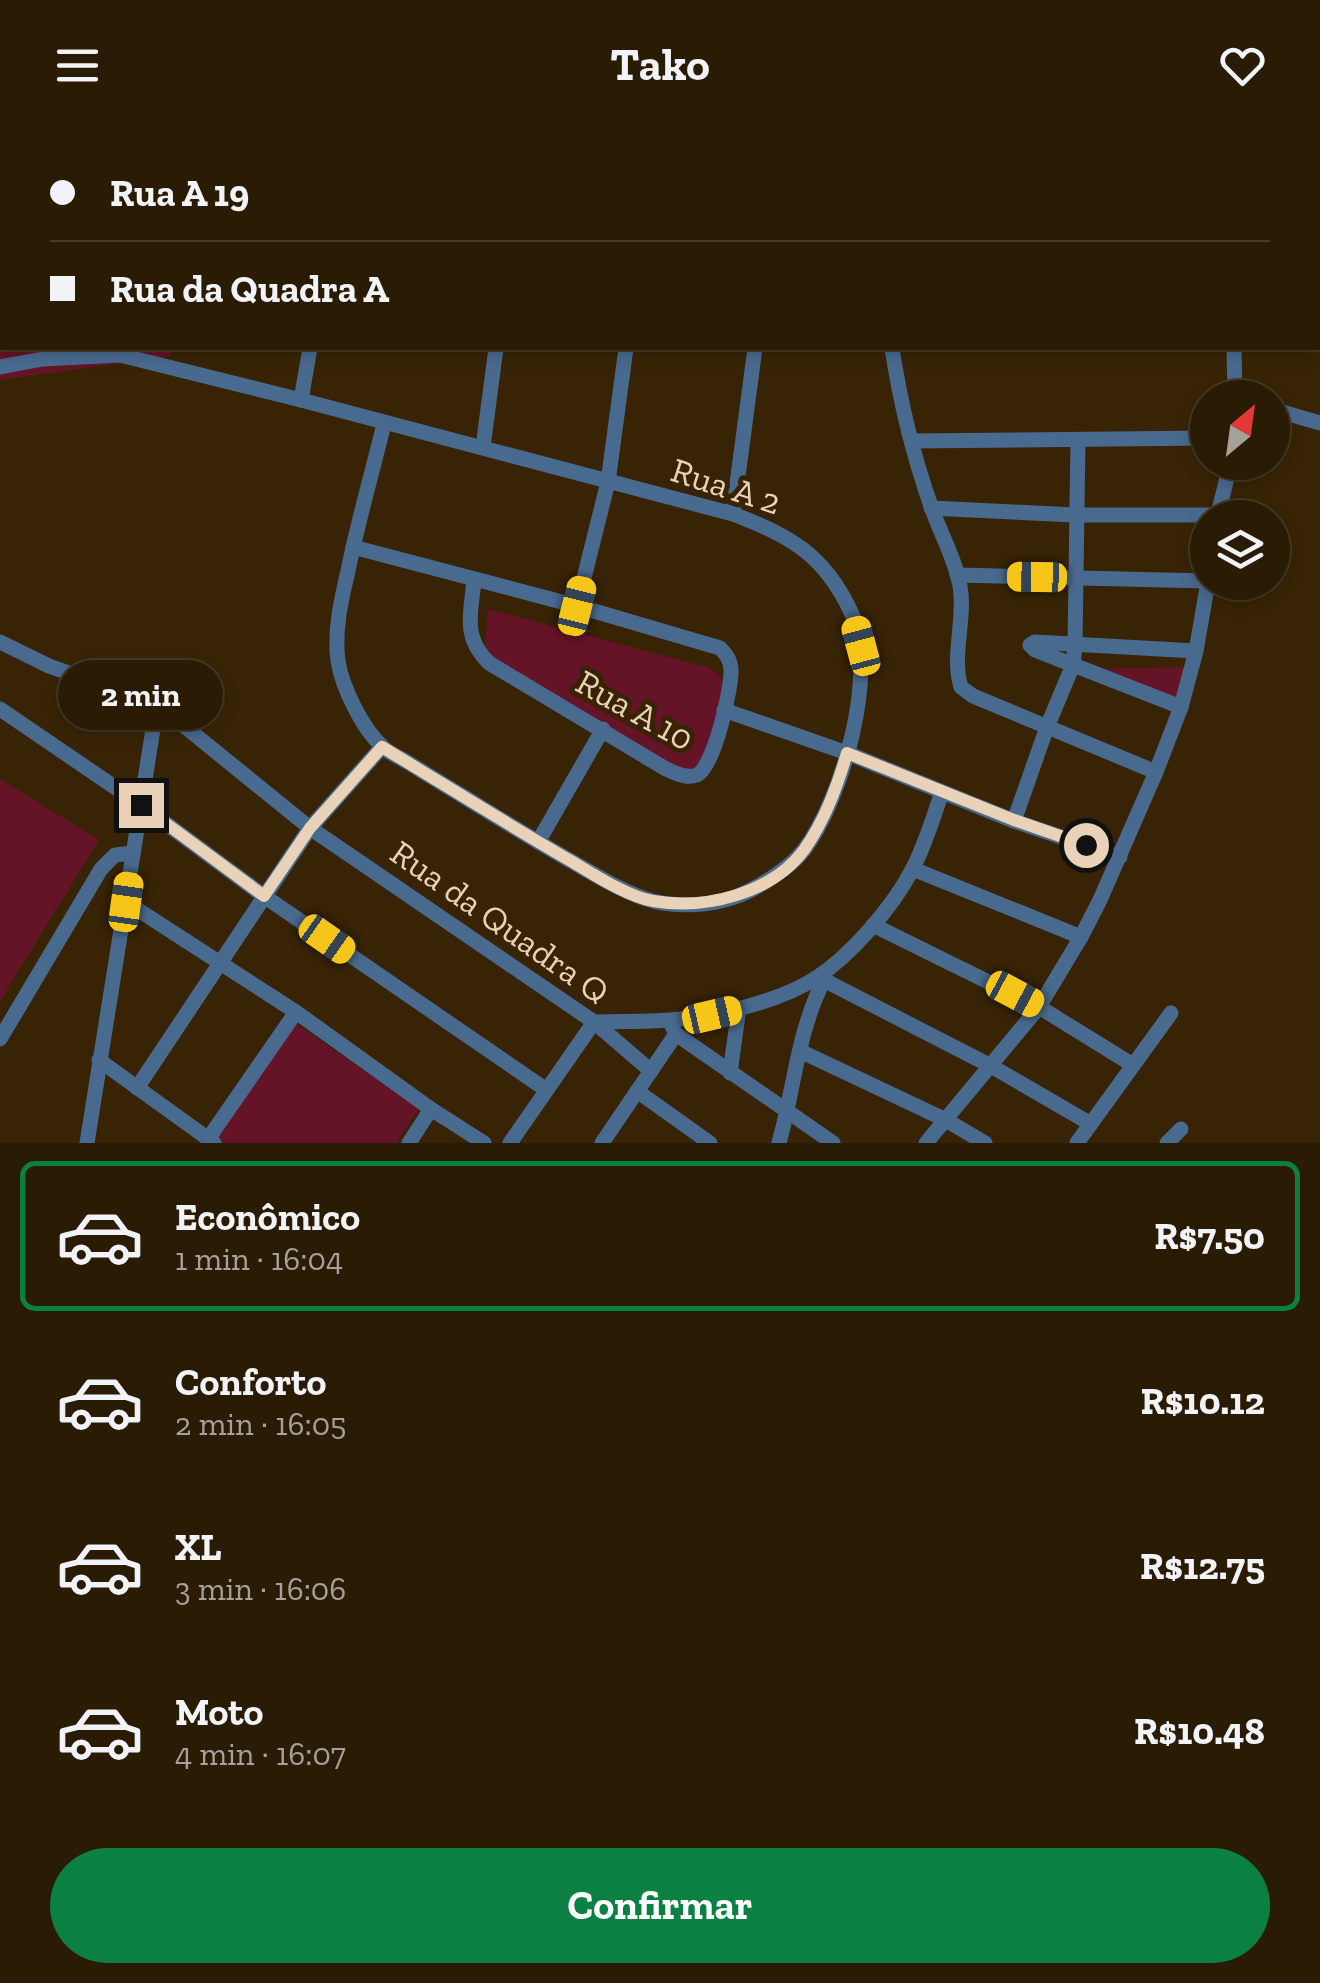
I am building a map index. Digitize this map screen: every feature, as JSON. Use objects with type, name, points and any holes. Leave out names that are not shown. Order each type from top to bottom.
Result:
[{"type":"street","points":[[175,368],[178,350]]},
{"type":"street","points":[[301,400],[310,350]]},
{"type":"street","points":[[483,447],[496,350]]},
{"type":"street","points":[[577,606],[608,482],[626,350]]},
{"type":"street","points":[[734,514],[755,350]]},
{"type":"street","points":[[892,350],[931,508],[958,575],[962,605],[958,670],[961,687],[1156,772]]},
{"type":"street","points":[[1234,350],[1235,380]]},
{"type":"street","name":"Rua A 2","points":[[0,366],[43,358],[120,355],[734,514],[778,532],[812,555],[836,584],[853,616],[861,646],[862,681],[836,792],[802,853],[776,876],[736,897],[692,905],[649,901],[603,880],[382,747],[347,690],[338,662],[337,621],[384,424]]},
{"type":"street","points":[[1290,414],[1320,423]]},
{"type":"street","points":[[912,441],[1190,438]]},
{"type":"street","points":[[1014,820],[1073,664],[1078,440]]},
{"type":"street","points":[[931,508],[1190,516]]},
{"type":"street","name":"Rua A 10","points":[[352,547],[577,606],[720,648],[728,655],[731,667],[724,710],[704,769],[690,777],[678,775],[488,664],[470,638],[474,580]]},
{"type":"street","points":[[958,575],[1190,581]]},
{"type":"street","points":[[926,1143],[1039,1007],[1082,937],[1120,857],[1181,707],[1205,600]]},
{"type":"street","name":"Rua da Quadra Q","points":[[0,642],[49,666],[157,704],[310,828],[594,1022],[651,1072]]},
{"type":"street","points":[[1181,707],[1035,650],[1030,644],[1196,651]]},
{"type":"street","points":[[87,1143],[157,704]]},
{"type":"street","points":[[0,709],[545,1090]]},
{"type":"street","points":[[724,710],[1120,857]]},
{"type":"street","points":[[538,842],[603,730]]},
{"type":"street","points":[[136,1088],[310,828],[382,747]]},
{"type":"street","points":[[510,1143],[594,1022],[673,1027],[821,978],[872,924],[913,869],[942,792]]},
{"type":"street","points":[[0,1039],[101,869],[114,854],[133,853]]},
{"type":"street","points":[[913,869],[1082,937]]},
{"type":"street","points":[[126,902],[296,1012],[484,1143]]},
{"type":"street","points":[[872,924],[1039,1007],[1133,1064]]},
{"type":"street","points":[[780,1143],[821,978]]},
{"type":"street","points":[[821,978],[1091,1124]]},
{"type":"street","points":[[730,1073],[739,1008]]},
{"type":"street","points":[[100,1060],[211,1141],[296,1012]]},
{"type":"street","points":[[1077,1143],[1170,1013]]},
{"type":"street","points":[[602,1143],[651,1072],[673,1027]]},
{"type":"street","points":[[673,1027],[730,1073],[834,1143]]},
{"type":"street","points":[[800,1051],[946,1120],[985,1143]]},
{"type":"street","points":[[637,1091],[710,1143]]},
{"type":"street","points":[[408,1143],[431,1109]]},
{"type":"street","points":[[1168,1143],[1181,1129]]},
{"type":"shaded area","points":[[0,350],[171,350],[171,356],[0,380]]},
{"type":"shaded area","points":[[488,609],[710,668],[725,686],[703,767],[682,776],[484,656]]},
{"type":"shaded area","points":[[1185,667],[1177,701],[1090,669]]},
{"type":"shaded area","points":[[0,779],[99,840],[0,1001]]},
{"type":"shaded area","points":[[295,1023],[419,1109],[396,1143],[222,1143],[216,1139]]},
{"type":"route","points":[[141,805],[264,896],[310,828],[382,747],[603,880],[649,901],[692,905],[736,897],[776,876],[802,853],[822,821],[836,792],[847,753],[1086,845]]}]
